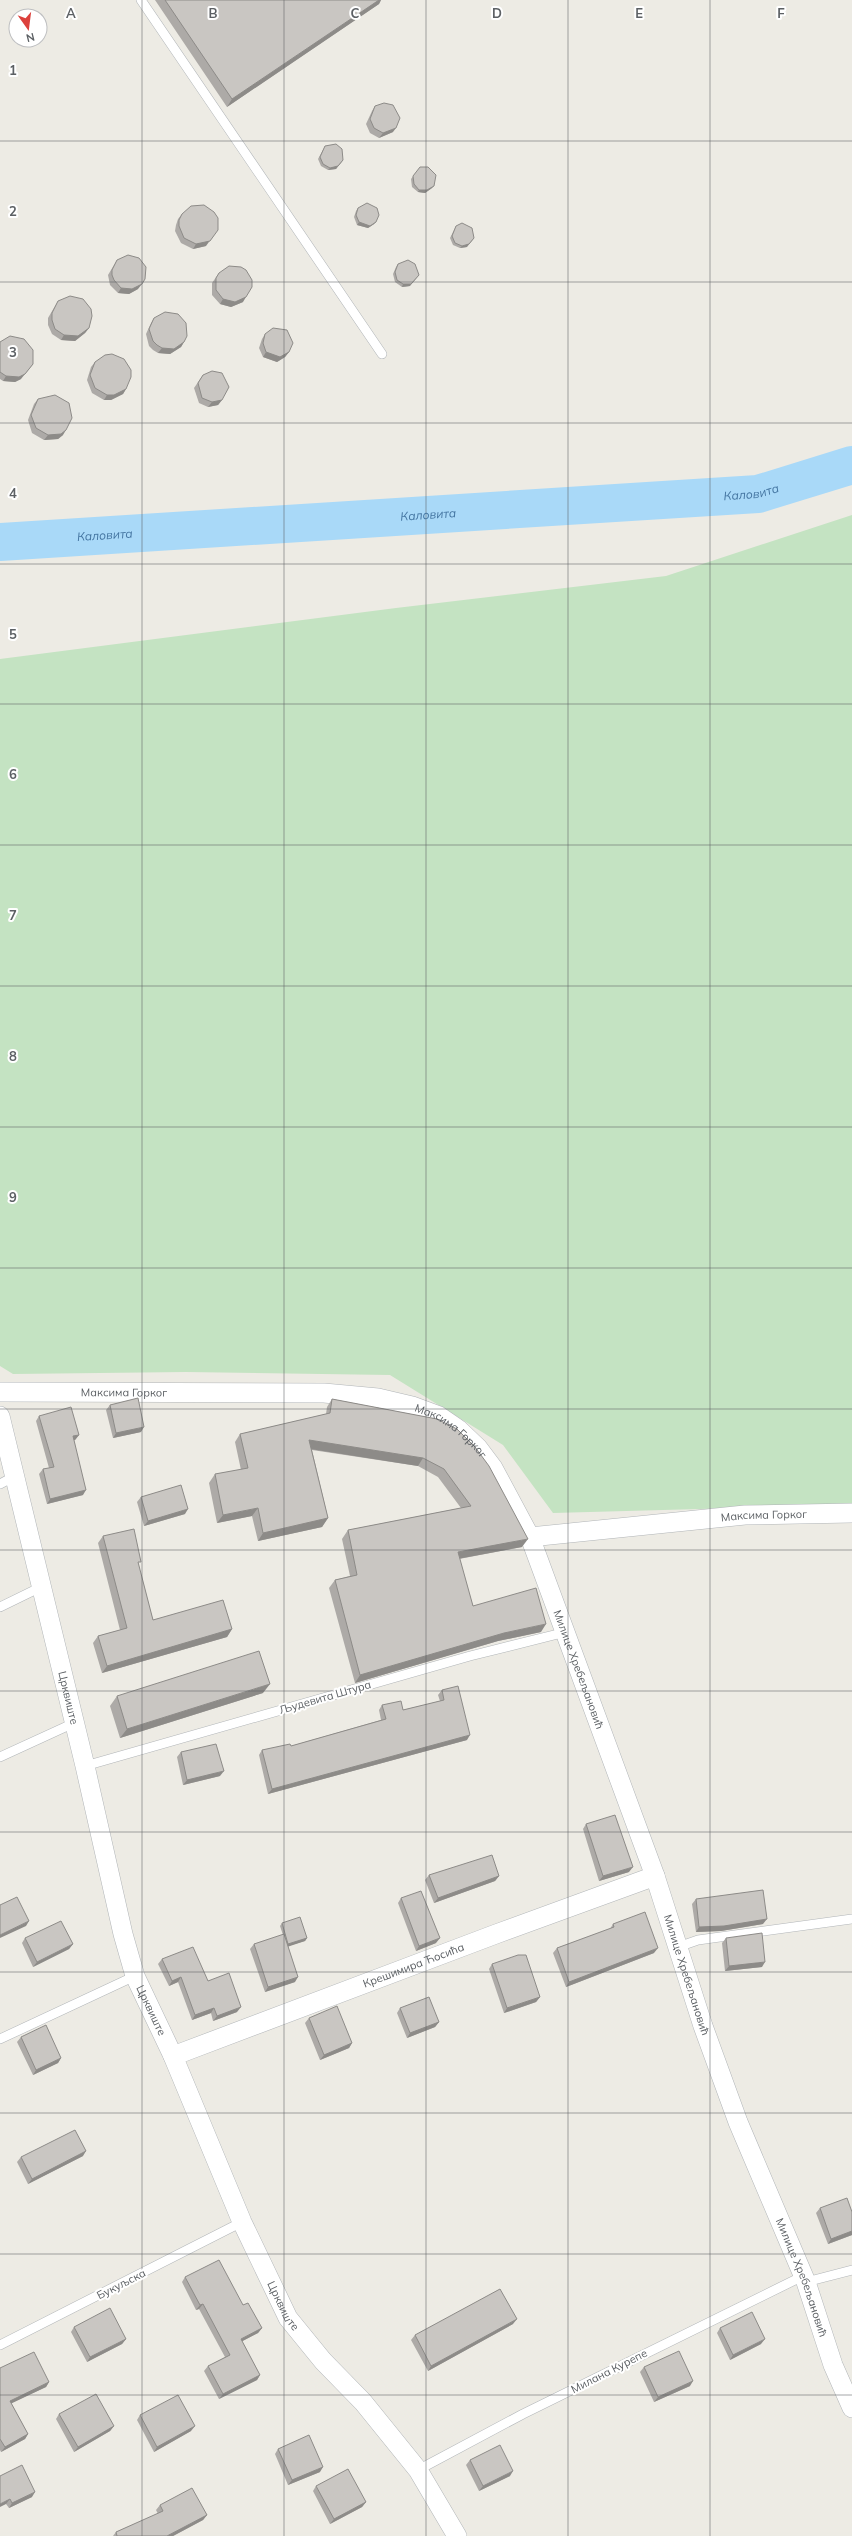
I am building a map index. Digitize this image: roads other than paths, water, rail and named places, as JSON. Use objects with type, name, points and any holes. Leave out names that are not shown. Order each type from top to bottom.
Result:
[{"type":"street","name":"Максима Горког","points":[[0,1392],[324,1393],[378,1398],[412,1406],[439,1416],[458,1429],[478,1448],[493,1468],[530,1538],[744,1515],[852,1514]]},
{"type":"street","name":"Црквиште","points":[[0,1416],[7,1480],[41,1587],[85,1766],[123,1934],[135,1976],[173,2056],[242,2222],[277,2297],[298,2332],[363,2402],[418,2470],[457,2536]]},
{"type":"street","name":"Милице Хребељановић","points":[[530,1538],[566,1632],[654,1876],[703,2026],[738,2122],[804,2279],[833,2365],[852,2408]]},
{"type":"street","name":"Крешимира Ћосића","points":[[173,2056],[654,1876]]},
{"type":"lane","points":[[141,0],[382,354]]},
{"type":"lane","points":[[0,1607],[41,1587]]},
{"type":"lane","name":"Људевита Штура","points":[[85,1766],[470,1656],[566,1632]]},
{"type":"lane","points":[[0,1756],[74,1723]]},
{"type":"lane","points":[[678,1947],[698,1940],[852,1919]]},
{"type":"lane","points":[[0,2039],[135,1976]]},
{"type":"lane","name":"Букуљска","points":[[0,2346],[242,2222]]},
{"type":"lane","name":"Милана Курепе","points":[[418,2470],[524,2414],[804,2279],[852,2270]]},
{"type":"waterway","name":"Каловита","points":[[0,542],[758,494],[852,465]]}]
